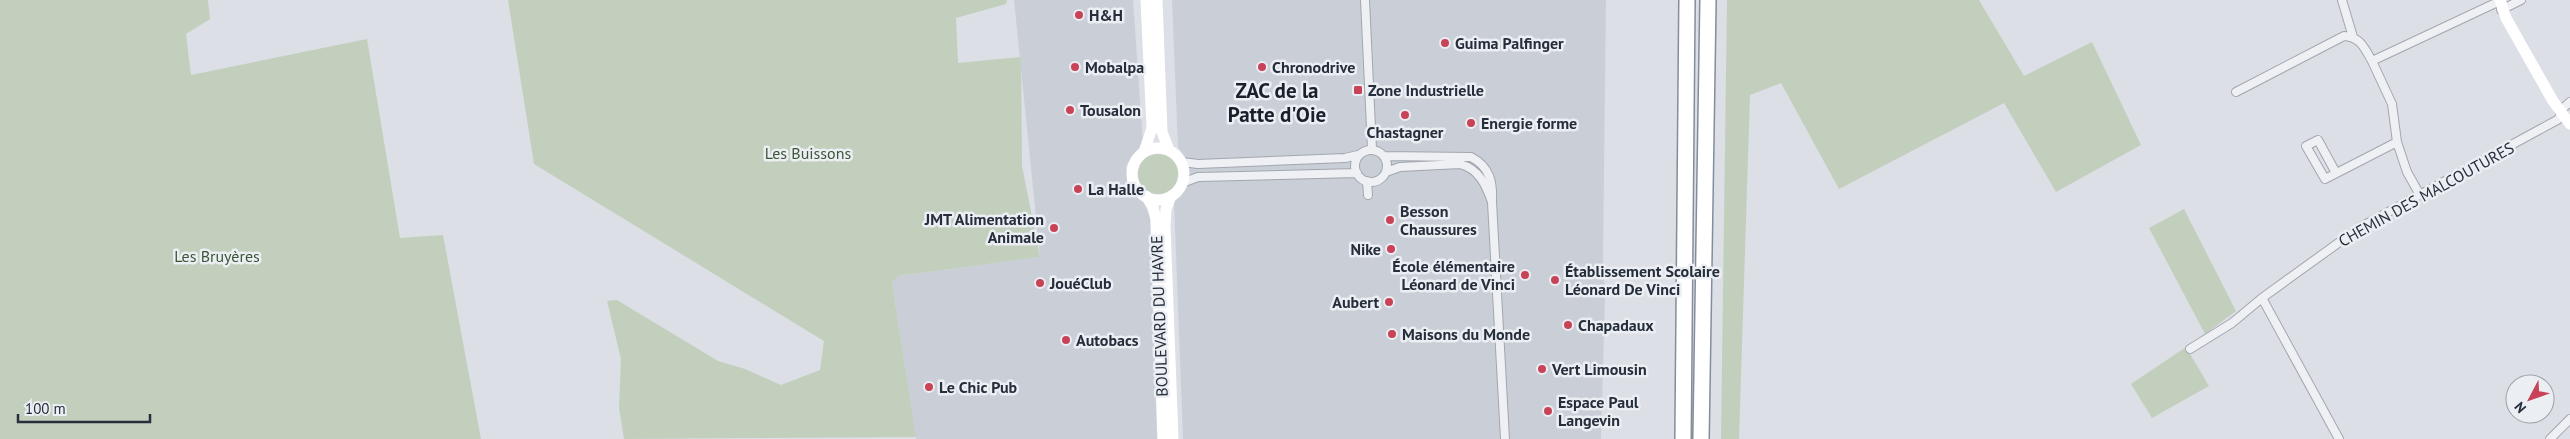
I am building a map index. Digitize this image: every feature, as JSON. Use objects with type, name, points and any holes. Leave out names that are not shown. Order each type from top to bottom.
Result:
[{"type":"highway","points":[[1683,439],[1687,0]]},
{"type":"highway","points":[[1701,439],[1708,0]]},
{"type":"main road","name":"BOULEVARD DU HAVRE","points":[[1146,0],[1152,128],[1144,152],[1136,161],[1133,175],[1136,186],[1153,207],[1156,220],[1163,439]]},
{"type":"main road","points":[[1157,0],[1162,132],[1169,150],[1182,162],[1184,171],[1182,183]]},
{"type":"main road","points":[[2500,3],[2570,124]]},
{"type":"main road","points":[[1144,152],[1157,148],[1169,150]]},
{"type":"main road","name":"BOULEVARD DU HAVRE","points":[[1173,439],[1165,226],[1166,209],[1171,196],[1182,183]]},
{"type":"main road","points":[[1146,196],[1158,200],[1171,196]]},
{"type":"street","points":[[1365,0],[1372,149]]},
{"type":"street","points":[[2342,0],[2353,37]]},
{"type":"street","points":[[2372,61],[2500,3],[2521,0]]},
{"type":"street","points":[[2236,92],[2344,36],[2353,37],[2363,44],[2392,104],[2397,142],[2407,172],[2420,195]]},
{"type":"street","points":[[2561,110],[2570,102]]},
{"type":"street","name":"CHEMIN DES MALCOUTURES","points":[[2190,348],[2232,323],[2262,298],[2359,228],[2560,119],[2561,110]]},
{"type":"street","points":[[2336,173],[2318,140],[2306,146],[2325,178],[2336,173],[2397,142]]},
{"type":"street","points":[[1182,162],[1198,164],[1345,158],[1372,149]]},
{"type":"street","points":[[1372,149],[1384,156],[1471,157],[1479,161],[1491,178],[1493,184],[1492,202],[1504,439]]},
{"type":"street","points":[[1358,155],[1355,164],[1357,173],[1367,182],[1368,196]]},
{"type":"street","points":[[1384,156],[1387,164],[1386,172]]},
{"type":"street","points":[[1367,182],[1376,181],[1386,172],[1400,167],[1460,164],[1469,167],[1486,185],[1492,202]]},
{"type":"street","points":[[1182,183],[1198,176],[1357,173]]},
{"type":"street","points":[[2262,298],[2339,439]]},
{"type":"street","points":[[2550,439],[2570,419]]},
{"type":"shaded area","points":[[1014,0],[1133,0],[1143,143],[1126,166],[1128,186],[1144,203],[1150,217],[1157,439],[916,439],[892,283],[898,276],[1040,257]]},
{"type":"shaded area","points":[[1172,0],[1606,0],[1603,258],[1605,299],[1601,439],[1183,439],[1174,201],[1186,187],[1189,174],[1185,157],[1178,147]]},
{"type":"green space","name":"Les Bruyères","points":[[0,0],[208,0],[210,19],[186,34],[191,75],[367,39],[400,238],[443,235],[481,439],[0,439]]},
{"type":"green space","name":"Les Buissons","points":[[508,0],[1007,0],[1006,4],[956,18],[958,63],[1021,57],[1022,166],[1040,257],[898,276],[892,283],[916,437],[624,439],[619,408],[621,359],[607,301],[617,300],[718,361],[745,369],[781,385],[820,370],[824,341],[534,164]]},
{"type":"green space","points":[[1727,0],[1979,0],[2024,76],[2092,42],[2141,145],[2056,192],[2004,103],[1839,189],[1781,83],[1750,95],[1739,439],[1721,439]]},
{"type":"green space","points":[[1162,154],[1169,157],[1175,163],[1178,174],[1177,182],[1169,191],[1162,194],[1154,194],[1147,191],[1139,182],[1138,170],[1141,163],[1150,155]]},
{"type":"green space","points":[[2184,209],[2236,311],[2205,334],[2149,228]]},
{"type":"green space","points":[[2186,347],[2209,386],[2152,418],[2131,384]]},
{"type":"place","name":"H&H","points":[[1079,15]]},
{"type":"place","name":"Guima Palfinger","points":[[1445,43]]},
{"type":"place","name":"Mobalpa","points":[[1075,67]]},
{"type":"place","name":"Chronodrive","points":[[1262,67]]},
{"type":"place","name":"Zone Industrielle","points":[[1358,90]]},
{"type":"place","name":"Tousalon","points":[[1070,110]]},
{"type":"place","name":"Chastagner","points":[[1405,115]]},
{"type":"place","name":"Energie forme","points":[[1471,123]]},
{"type":"place","name":"La Halle","points":[[1078,189]]},
{"type":"place","name":"Besson Chaussures","points":[[1390,220]]},
{"type":"place","name":"JMT Alimentation Animale","points":[[1054,228]]},
{"type":"place","name":"Nike","points":[[1391,249]]},
{"type":"place","name":"École élémentaire Léonard de Vinci","points":[[1525,275]]},
{"type":"place","name":"Établissement Scolaire Léonard De Vinci","points":[[1555,280]]},
{"type":"place","name":"JouéClub","points":[[1040,283]]},
{"type":"place","name":"Aubert","points":[[1389,302]]},
{"type":"place","name":"Chapadaux","points":[[1568,325]]},
{"type":"place","name":"Maisons du Monde","points":[[1392,334]]},
{"type":"place","name":"Autobacs","points":[[1066,340]]},
{"type":"place","name":"Vert Limousin","points":[[1542,369]]},
{"type":"place","name":"Le Chic Pub","points":[[929,387]]},
{"type":"place","name":"Espace Paul Langevin","points":[[1548,411]]},
{"type":"district","name":"ZAC de la Patte d'Oie","points":[[1277,103]]}]
